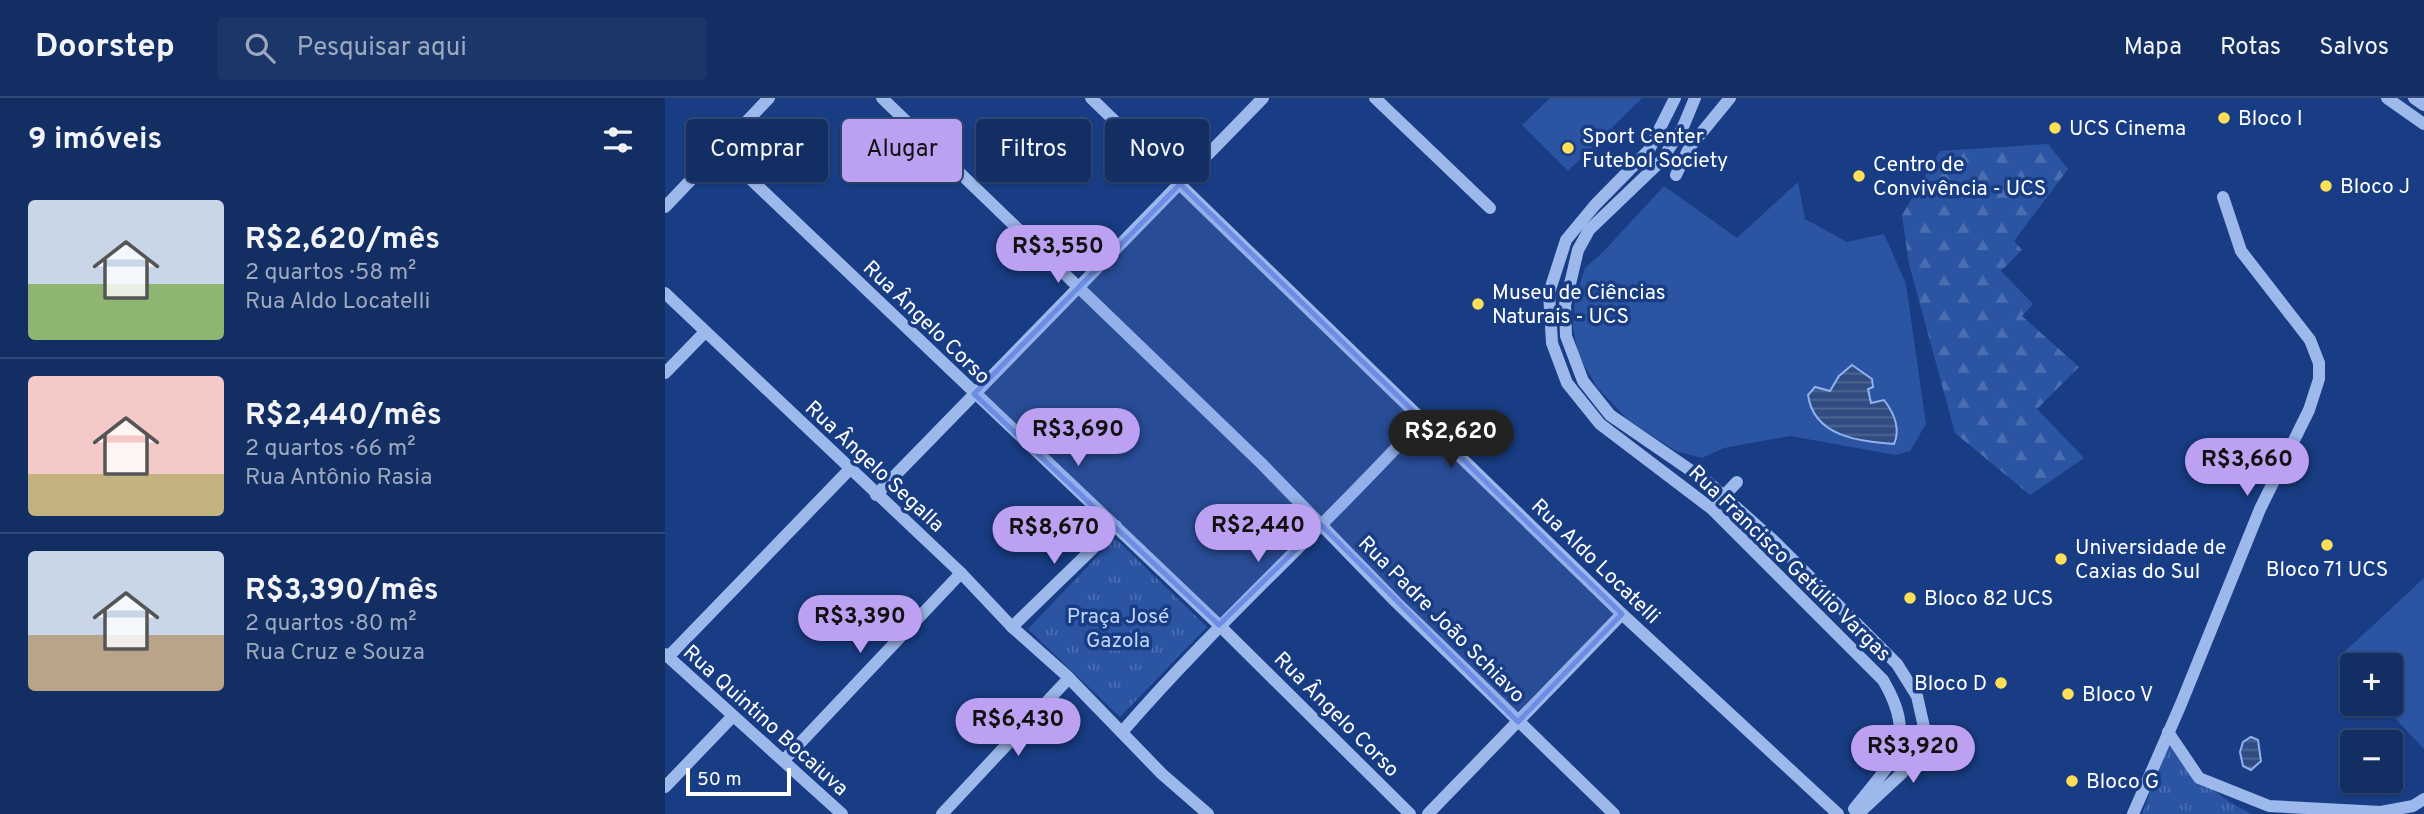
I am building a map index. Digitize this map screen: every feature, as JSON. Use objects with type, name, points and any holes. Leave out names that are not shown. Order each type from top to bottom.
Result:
[{"type":"street","points":[[749,119],[769,98]]},
{"type":"street","name":"Rua Padre João Schiavo","points":[[882,98],[1077,289],[1262,464],[1518,722],[1614,814]]},
{"type":"street","name":"Rua Aldo Locatelli","points":[[1091,98],[1622,614],[1838,814]]},
{"type":"street","points":[[876,495],[1263,98]]},
{"type":"street","points":[[1375,98],[1490,208]]},
{"type":"street","name":"Rua Francisco Getúlio Vargas","points":[[1695,98],[1683,127],[1661,161],[1589,230],[1578,250],[1565,305],[1566,336],[1583,381],[1610,415],[1698,474],[1774,541],[1897,664],[1917,696],[1924,727],[1916,753],[1902,773],[1858,814]]},
{"type":"street","points":[[1676,175],[1697,138],[1730,98]]},
{"type":"street","points":[[2388,98],[2424,124]]},
{"type":"street","points":[[2414,98],[2424,105]]},
{"type":"street","points":[[1675,101],[1683,127],[1697,138]]},
{"type":"street","name":"Rua Francisco Getúlio Vargas","points":[[1675,101],[1649,150],[1595,205],[1566,240],[1549,293],[1552,344],[1567,383],[1599,424],[1712,509],[1884,680],[1894,698],[1902,724],[1901,741],[1886,769],[1850,814]]},
{"type":"street","points":[[665,207],[689,182]]},
{"type":"street","name":"Rua Ângelo Corso","points":[[753,182],[974,394],[1117,526],[1410,814]]},
{"type":"street","points":[[2133,814],[2260,509],[2309,410],[2319,379],[2319,363],[2310,340],[2241,251],[2223,197]]},
{"type":"street","name":"Rua Ângelo Segalla","points":[[665,293],[849,470],[961,573],[1013,627],[1069,678],[1162,774],[1208,814]]},
{"type":"street","points":[[665,373],[705,332]]},
{"type":"street","points":[[1122,732],[1219,625],[1321,525],[1422,420]]},
{"type":"street","points":[[667,655],[849,470]]},
{"type":"street","points":[[1712,509],[1737,482]]},
{"type":"street","points":[[1013,627],[1117,526]]},
{"type":"street","points":[[784,760],[961,573]]},
{"type":"street","points":[[1428,814],[1622,614]]},
{"type":"street","name":"Rua Quintino Bocaiuva","points":[[667,655],[842,814]]},
{"type":"street","points":[[941,814],[1069,678]]},
{"type":"street","points":[[665,787],[733,716]]},
{"type":"street","points":[[2168,732],[2200,778],[2269,806],[2381,812],[2413,806],[2424,799]]},
{"type":"highlighted area","points":[[1180,184],[1622,614],[1518,722],[1321,525],[1219,625],[974,394]]},
{"type":"green space","name":"Sport Center Futebol Society","points":[[1550,98],[1642,98],[1568,171],[1522,125]]},
{"type":"green space","points":[[2048,144],[2068,169],[2014,241],[2022,250],[2001,271],[2033,304],[2022,316],[2079,367],[2037,409],[2084,458],[2030,495],[1955,433],[1909,264],[1902,215],[1940,151]]},
{"type":"green space","points":[[1798,182],[1805,219],[1847,242],[1884,234],[1906,284],[1926,424],[1910,451],[1896,455],[1790,436],[1724,448],[1702,458],[1676,451],[1627,419],[1597,387],[1578,355],[1573,327],[1575,300],[1585,268],[1664,186],[1737,238]]},
{"type":"green space","name":"Praça José Gazola","points":[[1115,538],[1207,627],[1120,717],[1028,629]]},
{"type":"green space","points":[[2424,578],[2424,749],[2393,716],[2403,716],[2403,653],[2343,653]]},
{"type":"green space","points":[[2169,741],[2206,783],[2227,800],[2252,814],[2142,814]]},
{"type":"shaded area","points":[[1852,365],[1872,379],[1873,387],[1868,389],[1871,403],[1884,400],[1891,410],[1897,426],[1894,444],[1840,434],[1819,420],[1812,409],[1808,395],[1815,387],[1830,391],[1839,376]]},
{"type":"shaded area","points":[[2251,737],[2258,740],[2261,761],[2251,770],[2243,766],[2240,752],[2243,742]]},
{"type":"place","name":"Bloco I","points":[[2224,118]]},
{"type":"place","name":"UCS Cinema","points":[[2055,128]]},
{"type":"place","name":"Sport Center Futebol Society","points":[[1568,148]]},
{"type":"place","name":"Centro de Convivência - UCS","points":[[1859,176]]},
{"type":"place","name":"Bloco J","points":[[2326,186]]},
{"type":"place","name":"Museu de Ciências Naturais - UCS","points":[[1478,304]]},
{"type":"place","name":"Bloco 71 UCS","points":[[2327,545]]},
{"type":"place","name":"Universidade de Caxias do Sul","points":[[2061,559]]},
{"type":"place","name":"Bloco 82 UCS","points":[[1910,598]]},
{"type":"place","name":"Bloco D","points":[[2001,683]]},
{"type":"place","name":"Bloco V","points":[[2068,694]]},
{"type":"place","name":"Bloco G","points":[[2072,781]]}]
